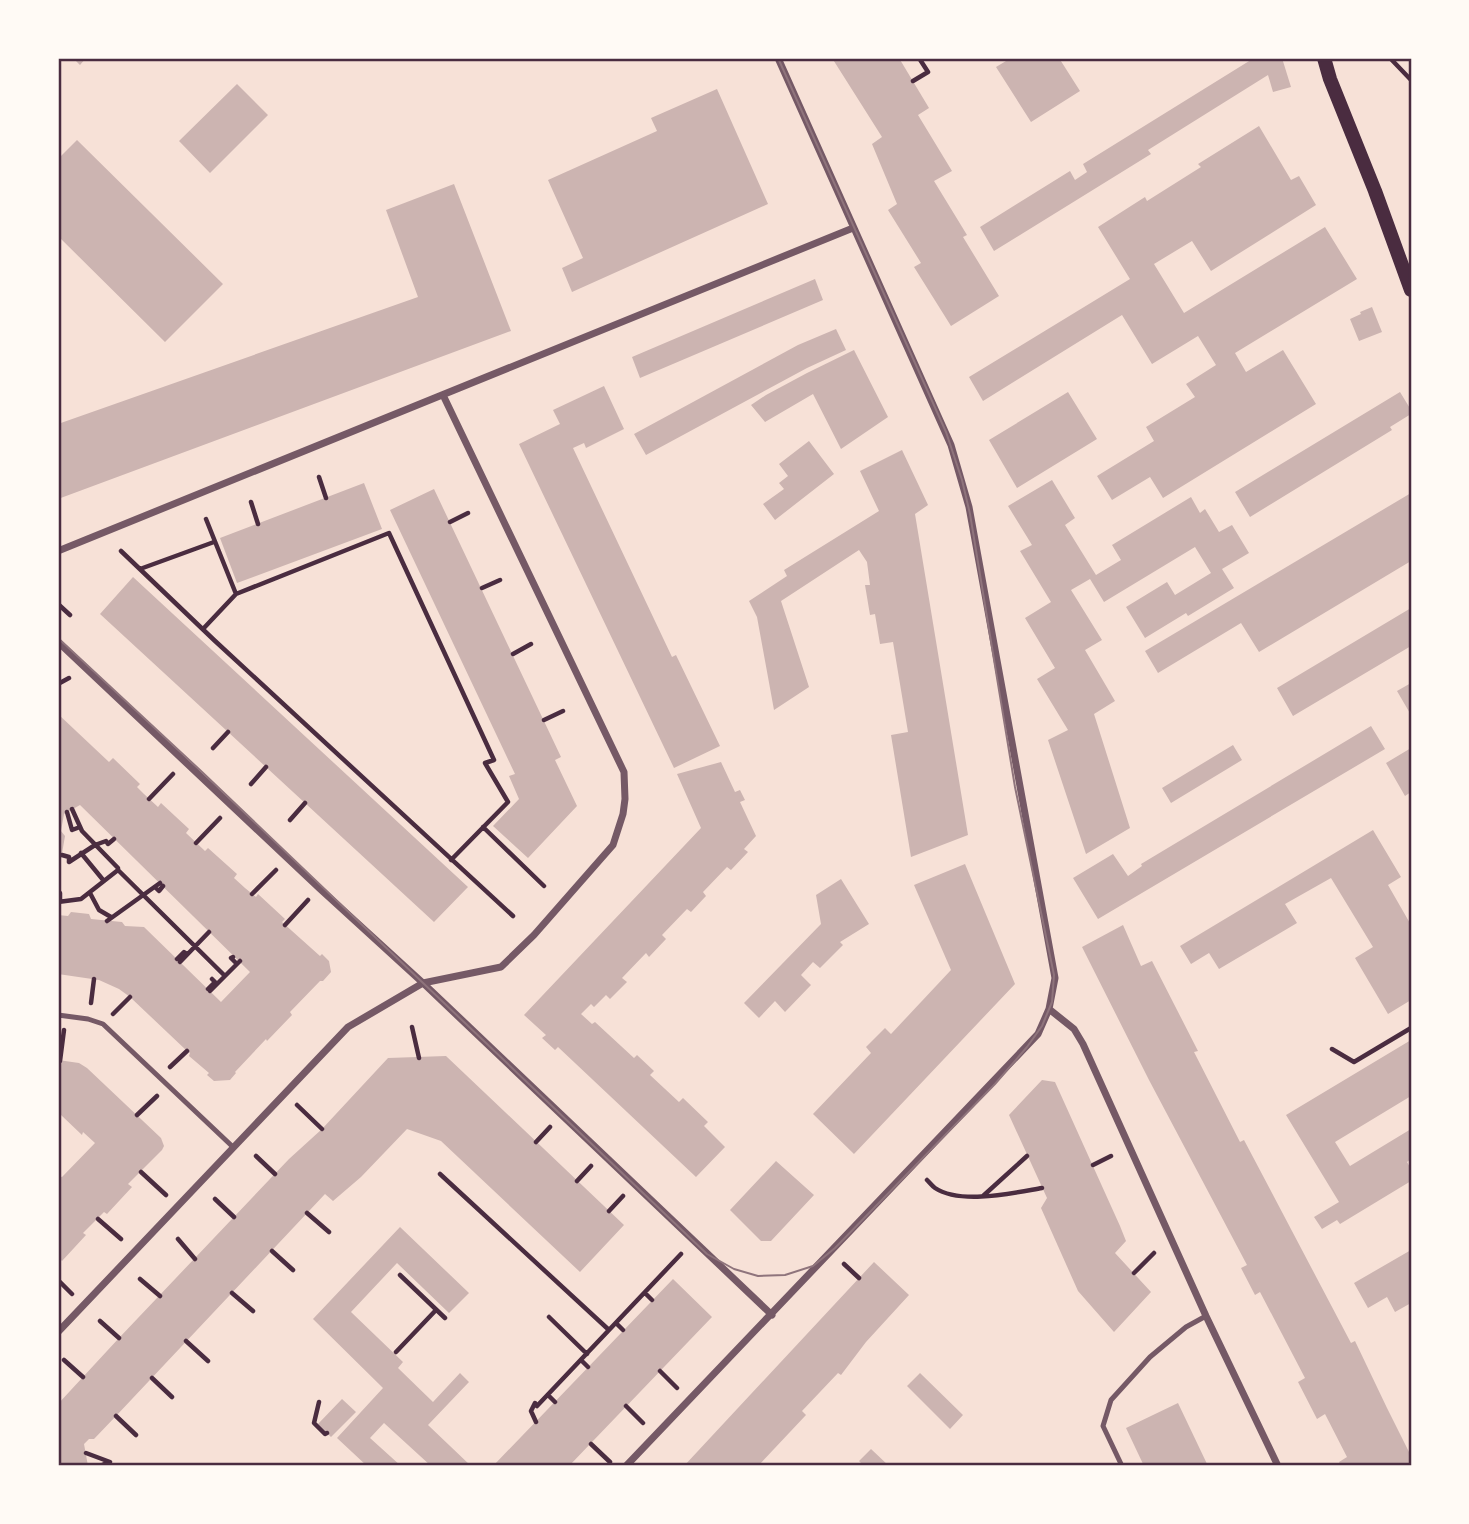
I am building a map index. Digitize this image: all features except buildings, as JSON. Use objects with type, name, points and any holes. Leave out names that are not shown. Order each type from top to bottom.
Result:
[{"type":"main road","points":[[1324,58],[1411,290]]},
{"type":"street","points":[[626,1466],[1038,1034],[1049,1009],[1055,978],[969,507],[948,439],[778,58]]},
{"type":"street","points":[[58,551],[853,228]]},
{"type":"street","points":[[58,1332],[348,1027],[423,983],[500,967],[534,935],[614,845],[623,814],[624,772],[443,396]]},
{"type":"street","points":[[58,642],[423,983],[772,1315]]},
{"type":"street","points":[[1049,1009],[1074,1029],[1083,1044],[1206,1316],[1278,1466]]},
{"type":"lane","points":[[58,1015],[103,1024],[233,1147]]},
{"type":"lane","points":[[1122,1466],[1103,1426],[1111,1400],[1150,1357],[1186,1327],[1206,1316]]},
{"type":"path","points":[[913,81],[928,72],[919,58]]},
{"type":"path","points":[[1390,58],[1411,80]]},
{"type":"path","points":[[319,477],[326,498]]},
{"type":"path","points":[[251,502],[258,524]]},
{"type":"path","points":[[450,522],[468,513]]},
{"type":"path","points":[[206,519],[236,594]]},
{"type":"path","points":[[204,629],[236,594],[388,533],[494,760],[485,763],[508,802],[451,860]]},
{"type":"path","points":[[140,569],[214,542]]},
{"type":"path","points":[[121,551],[513,916]]},
{"type":"path","points":[[482,589],[500,580]]},
{"type":"path","points":[[58,604],[70,615]]},
{"type":"path","points":[[513,654],[531,644]]},
{"type":"path","points":[[544,720],[563,711]]},
{"type":"path","points":[[213,748],[228,732]]},
{"type":"path","points":[[149,799],[185,761]]},
{"type":"path","points":[[251,784],[266,767]]},
{"type":"path","points":[[290,820],[305,803]]},
{"type":"path","points":[[196,843],[232,805]]},
{"type":"path","points":[[70,811],[79,827],[118,870],[226,976]]},
{"type":"path","points":[[483,827],[544,886]]},
{"type":"path","points":[[62,857],[69,862],[95,845],[106,841],[108,844],[114,839]]},
{"type":"path","points":[[81,853],[104,881]]},
{"type":"path","points":[[252,894],[287,857]]},
{"type":"path","points":[[58,894],[61,893],[59,902],[81,899],[118,870]]},
{"type":"path","points":[[90,892],[99,910],[110,919],[159,886]]},
{"type":"path","points":[[285,925],[319,888]]},
{"type":"path","points":[[178,960],[184,951],[187,954],[210,933]]},
{"type":"path","points":[[209,990],[226,976],[238,961]]},
{"type":"path","points":[[60,1061],[65,1016]]},
{"type":"path","points":[[412,1027],[419,1058]]},
{"type":"path","points":[[1332,1049],[1354,1062],[1411,1028]]},
{"type":"path","points":[[137,1115],[167,1086]]},
{"type":"path","points":[[284,1093],[322,1129]]},
{"type":"path","points":[[256,1156],[275,1174]]},
{"type":"path","points":[[982,1197],[1027,1156]]},
{"type":"path","points":[[1093,1165],[1111,1156]]},
{"type":"path","points":[[141,1172],[177,1206]]},
{"type":"path","points":[[440,1174],[609,1330]]},
{"type":"path","points":[[928,1180],[936,1189],[957,1196],[982,1197],[1042,1188]]},
{"type":"path","points":[[215,1199],[234,1217]]},
{"type":"path","points":[[307,1213],[329,1232]]},
{"type":"path","points":[[98,1219],[135,1251]]},
{"type":"path","points":[[177,1239],[195,1259]]},
{"type":"path","points":[[536,1422],[531,1411],[536,1404],[548,1395],[695,1240]]},
{"type":"path","points":[[272,1251],[293,1270]]},
{"type":"path","points":[[1134,1273],[1154,1253]]},
{"type":"path","points":[[844,1264],[859,1278]]},
{"type":"path","points":[[400,1275],[445,1318]]},
{"type":"path","points":[[140,1279],[160,1296]]},
{"type":"path","points":[[232,1293],[253,1311]]},
{"type":"path","points":[[645,1293],[652,1300]]},
{"type":"path","points":[[396,1352],[436,1310]]},
{"type":"path","points":[[549,1317],[587,1354]]},
{"type":"path","points":[[100,1321],[119,1338]]},
{"type":"path","points":[[616,1323],[623,1330]]},
{"type":"path","points":[[187,1341],[208,1361]]},
{"type":"path","points":[[64,1360],[83,1377]]},
{"type":"path","points":[[581,1360],[588,1367]]},
{"type":"path","points":[[152,1378],[172,1397]]},
{"type":"path","points":[[548,1395],[555,1402]]},
{"type":"path","points":[[319,1402],[314,1423],[327,1433]]},
{"type":"path","points":[[116,1416],[136,1435]]},
{"type":"path","points":[[591,1444],[615,1466]]},
{"type":"path","points":[[86,1453],[110,1462],[100,1466]]},
{"type":"tram line","points":[[58,638],[707,1254],[734,1269],[758,1276],[785,1275],[813,1266],[835,1248],[995,1084],[1027,1047],[1042,1026],[1052,1002],[1054,975],[1015,787],[962,480],[946,432],[778,58]]}]
